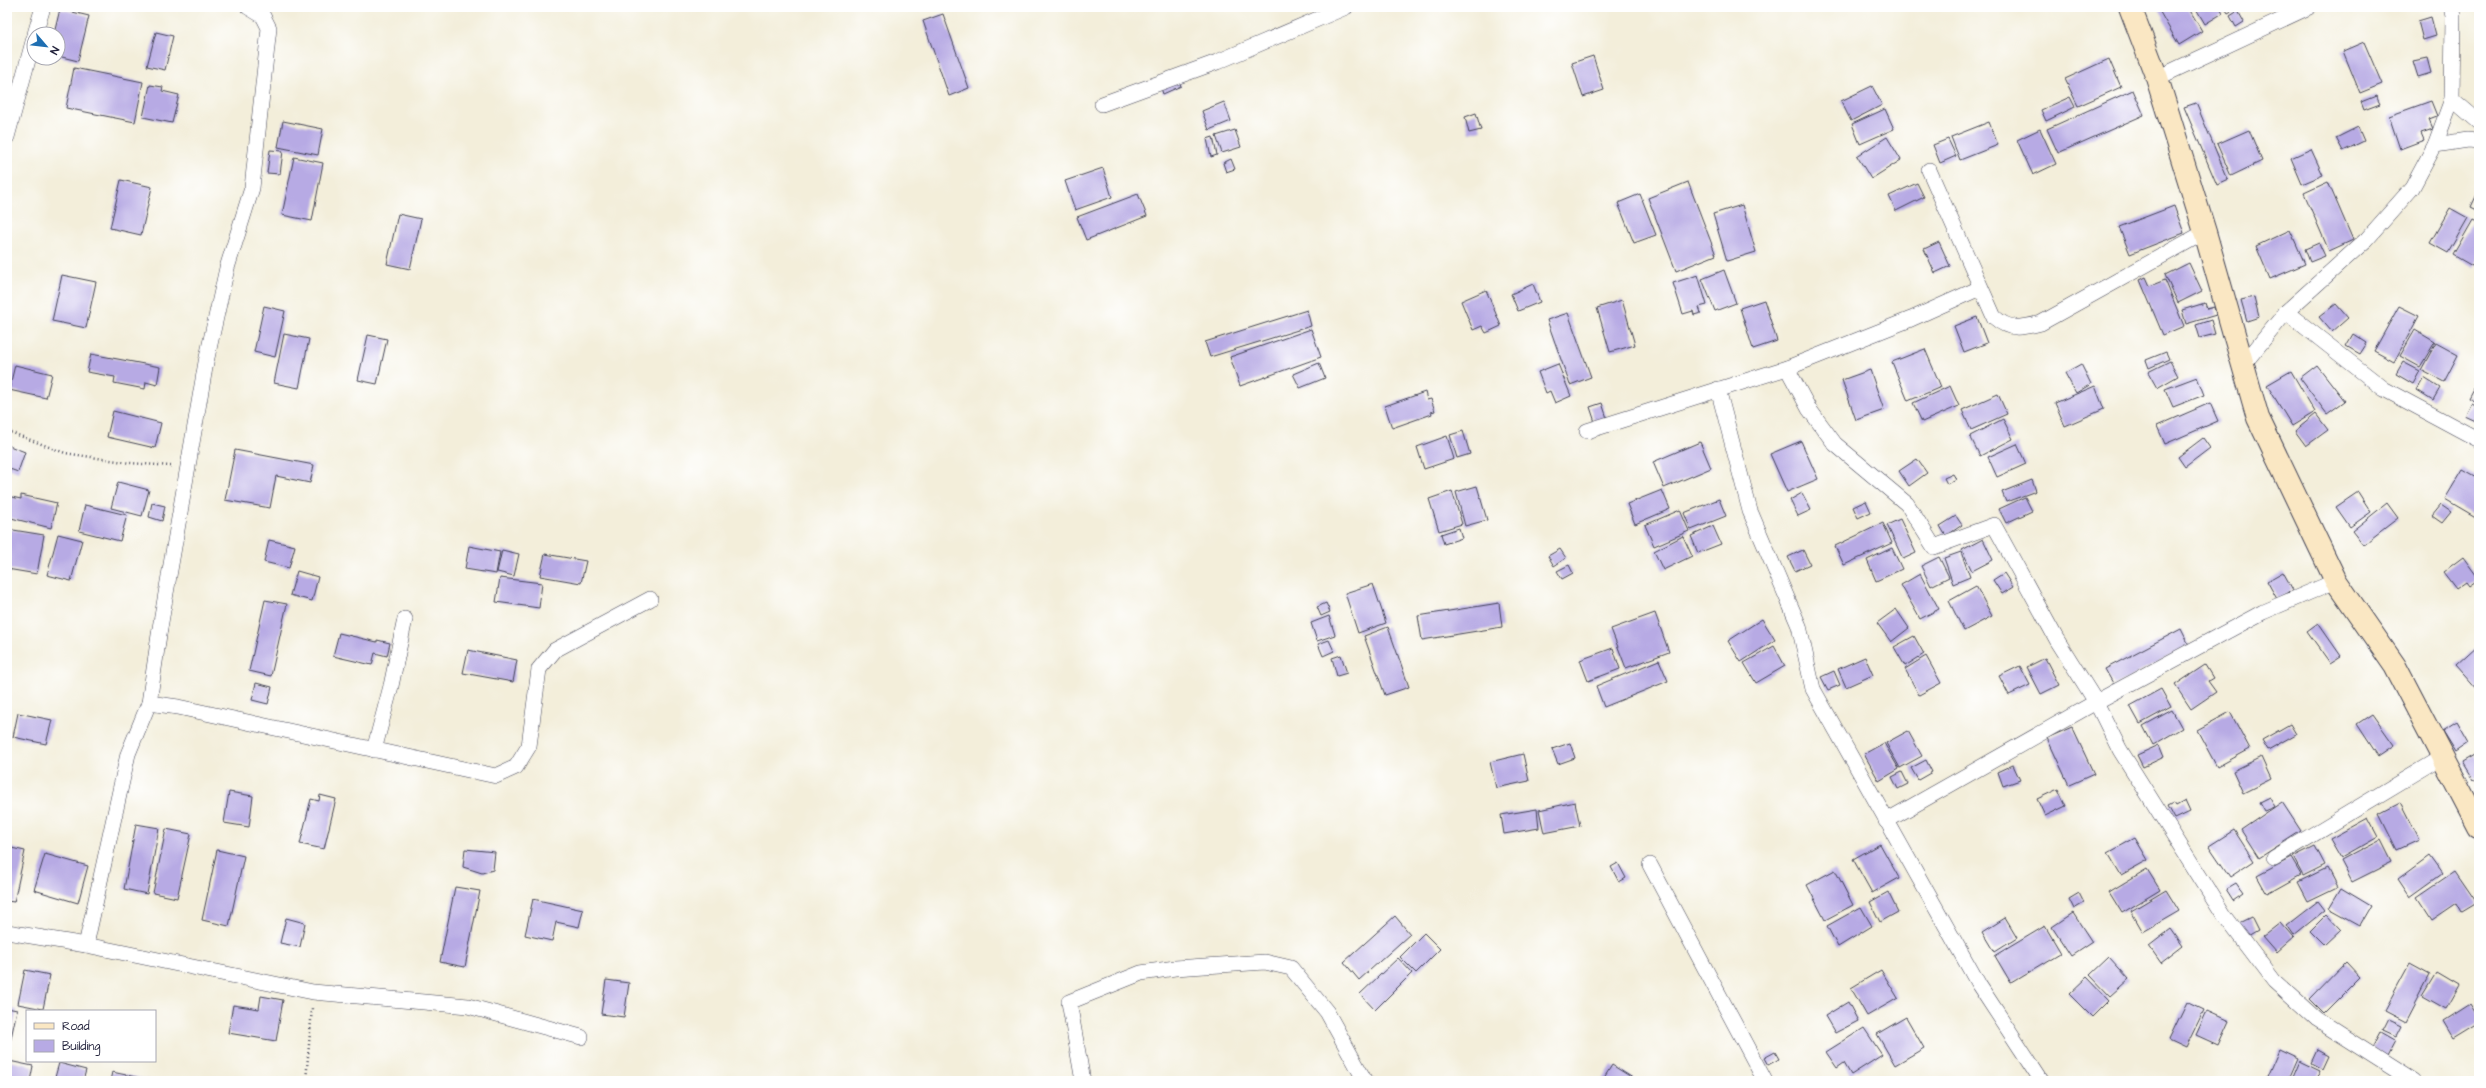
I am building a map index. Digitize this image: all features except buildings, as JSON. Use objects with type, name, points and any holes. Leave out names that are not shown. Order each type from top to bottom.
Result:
[{"type":"street","points":[[37,26],[43,7]]},
{"type":"street","points":[[86,945],[128,754],[149,703],[206,362],[227,268],[252,188],[269,28],[263,16],[248,7]]},
{"type":"street","points":[[1102,104],[1216,62],[1346,7]]},
{"type":"street","points":[[2130,7],[2157,78],[2205,232],[2258,418],[2336,581],[2395,666],[2479,827]]},
{"type":"street","points":[[2157,78],[2309,7]]},
{"type":"street","points":[[2243,366],[2286,312],[2367,239],[2412,188],[2435,145],[2452,99],[2453,16],[2451,7]]},
{"type":"street","points":[[7,137],[26,66]]},
{"type":"street","points":[[2452,99],[2479,122]]},
{"type":"street","points":[[2435,145],[2468,140],[2479,141]]},
{"type":"street","points":[[1929,170],[1994,317],[2003,325],[2017,329],[2035,325],[2114,285],[2205,232]]},
{"type":"street","points":[[1587,431],[1787,368],[1911,319],[1980,288]]},
{"type":"street","points":[[2286,312],[2384,389],[2479,440]]},
{"type":"street","points":[[1787,368],[1809,409],[1835,444],[1907,504],[1934,547],[1994,525],[2058,640],[2096,702],[2120,750],[2224,915],[2274,981],[2317,1020],[2404,1079]]},
{"type":"street","points":[[1718,389],[1750,511],[1799,626],[1814,689],[1886,821],[1979,985],[2042,1081]]},
{"type":"street","points":[[1886,821],[2096,702],[2263,612],[2336,581]]},
{"type":"street","points":[[149,703],[178,707],[496,776],[516,767],[529,746],[538,669],[555,650],[650,599]]},
{"type":"street","points":[[374,750],[392,686],[405,619]]},
{"type":"street","points":[[2274,858],[2442,757]]},
{"type":"street","points":[[1650,865],[1765,1081]]},
{"type":"street","points":[[7,932],[86,945],[313,992],[468,1006],[581,1037]]},
{"type":"street","points":[[1083,1081],[1069,1002],[1141,973],[1175,968],[1265,962],[1291,968],[1327,1012],[1365,1081]]},
{"type":"path","points":[[7,431],[65,453],[130,463],[188,467]]},
{"type":"path","points":[[306,1081],[313,992]]}]
